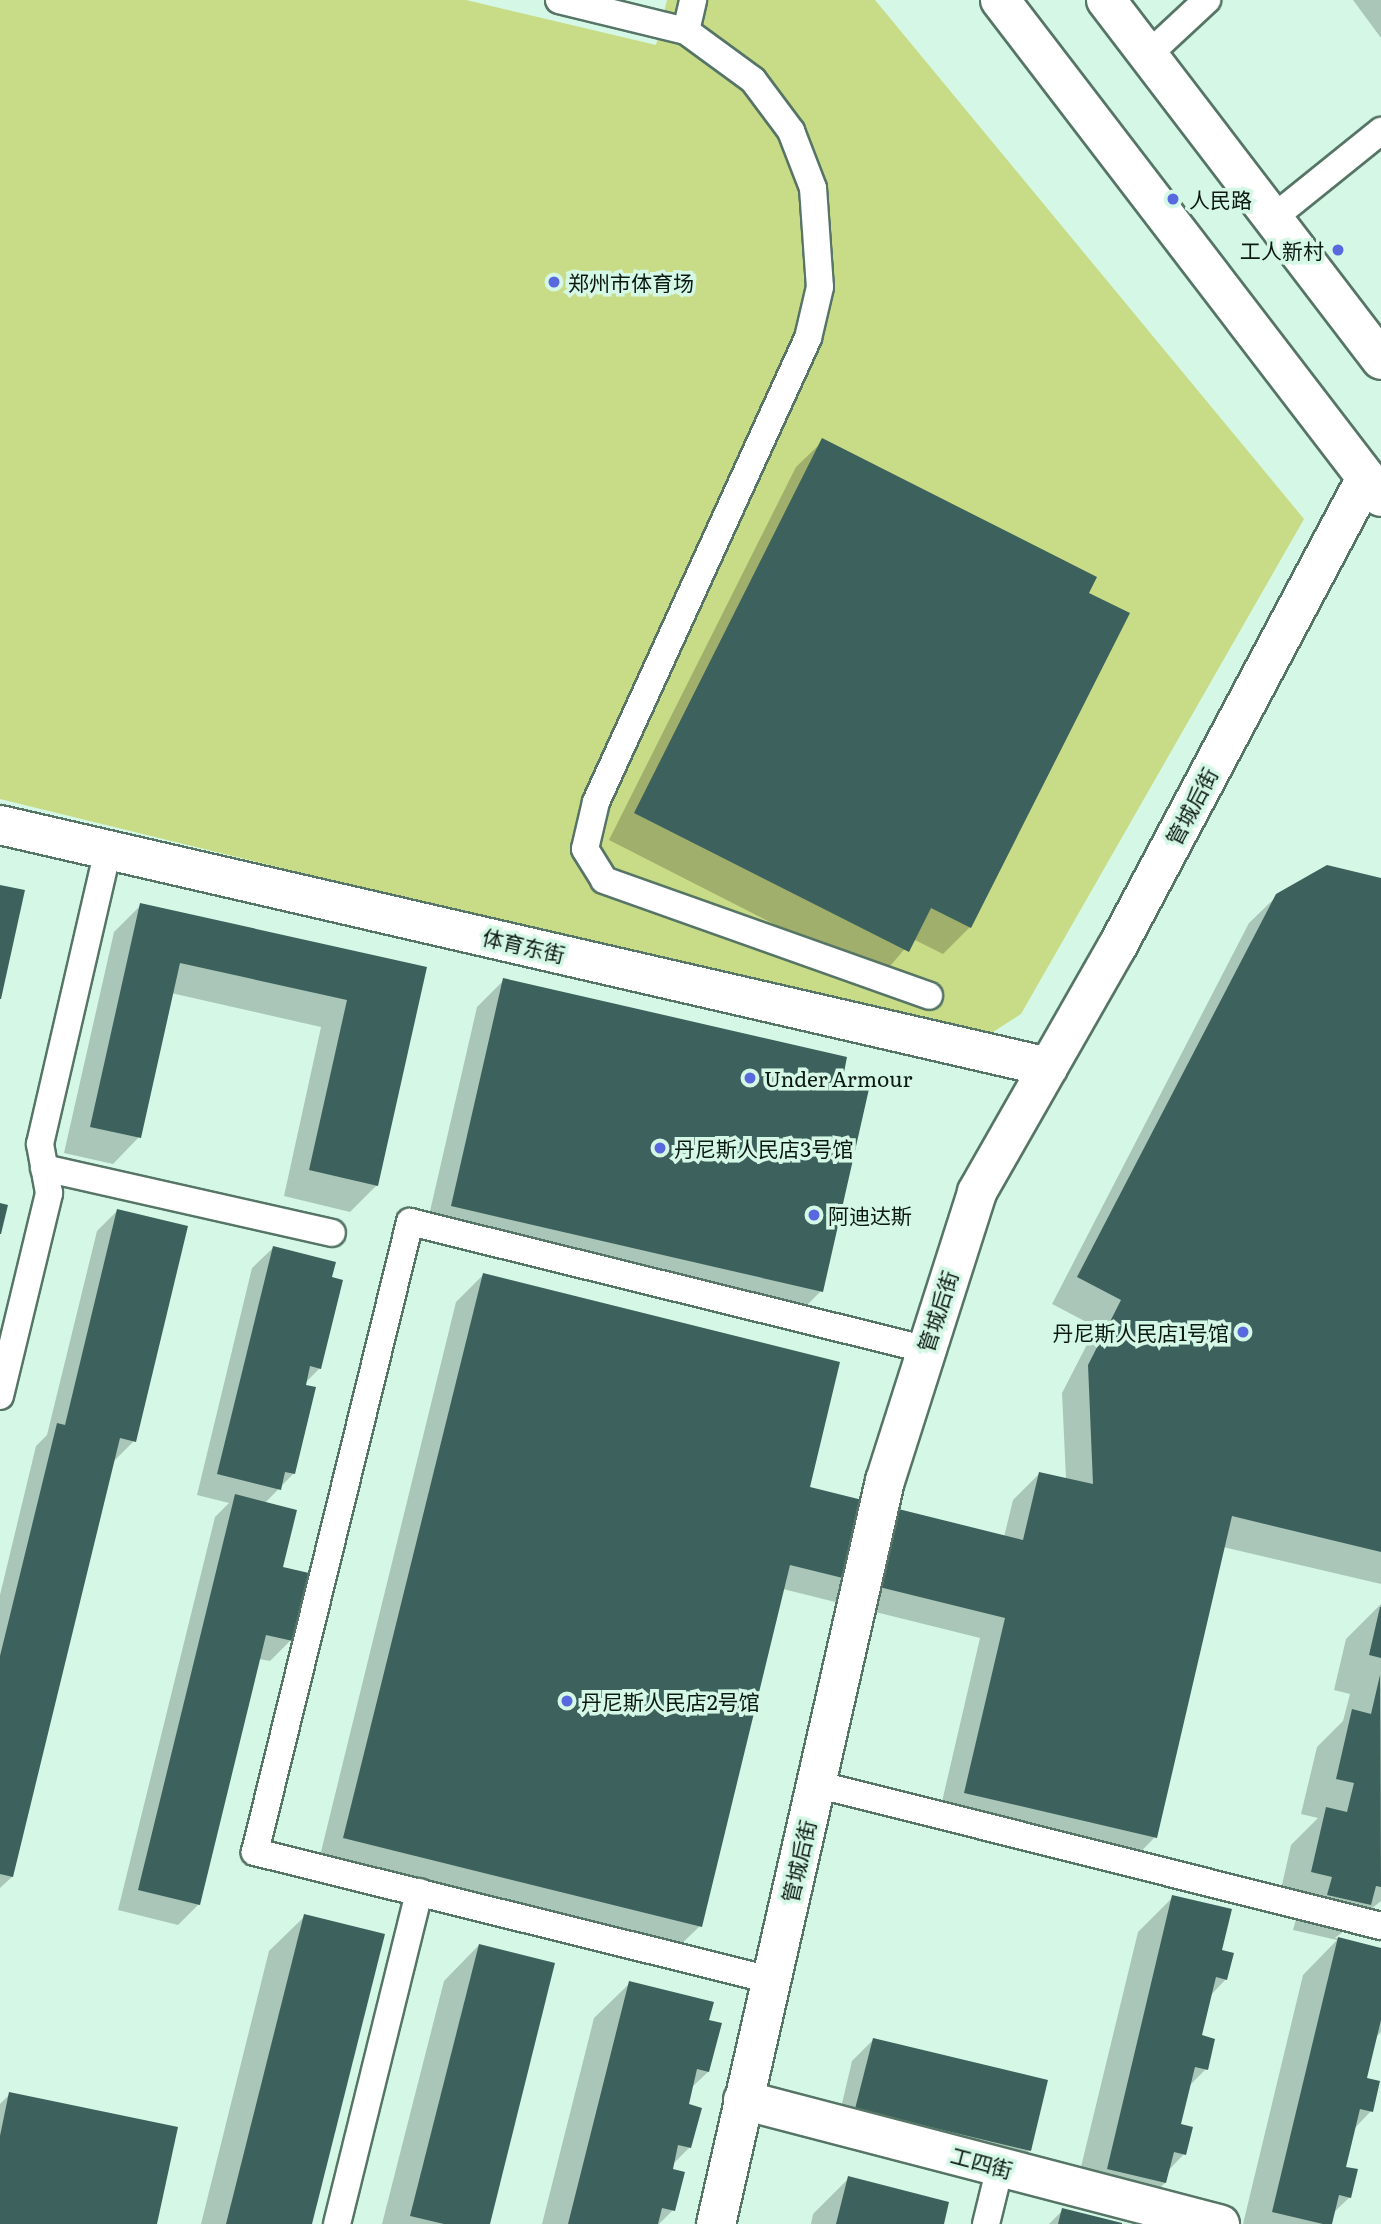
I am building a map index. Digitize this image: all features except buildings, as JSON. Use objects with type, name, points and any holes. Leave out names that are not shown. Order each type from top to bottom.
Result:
[{"type":"street","points":[[1000,0],[1373,487]]},
{"type":"street","points":[[1106,0],[1381,360]]},
{"type":"street","name":"管城后街","points":[[716,2224],[885,1481],[924,1349],[977,1192],[1373,487]]},
{"type":"street","name":"体育东街","points":[[0,825],[1048,1066]]},
{"type":"street","name":"工四街","points":[[743,2100],[1220,2224]]},
{"type":"lane","points":[[559,0],[686,31],[753,80],[791,131],[813,188],[820,287],[808,338],[596,802],[584,849],[604,880],[929,996]]},
{"type":"lane","points":[[686,31],[693,0]]},
{"type":"lane","points":[[1148,55],[1207,0]]},
{"type":"lane","points":[[1273,218],[1381,131]]},
{"type":"lane","points":[[0,1396],[49,1194],[40,1144],[108,849]]},
{"type":"lane","points":[[44,1168],[332,1233]]},
{"type":"lane","points":[[771,1980],[254,1852],[410,1222],[924,1349]]},
{"type":"lane","points":[[816,1784],[1381,1926]]},
{"type":"lane","points":[[337,2224],[419,1892]]},
{"type":"lane","points":[[986,2224],[1000,2167]]},
{"type":"green space","name":"郑州市体育场","points":[[0,0],[466,0],[656,45],[667,0],[875,0],[1304,519],[1021,1014],[993,1032],[974,1038],[0,799]]},
{"type":"place","name":"人民路","points":[[1173,199]]},
{"type":"place","name":"工人新村","points":[[1338,250]]},
{"type":"place","name":"郑州市体育场","points":[[554,282]]},
{"type":"place","name":"Under Armour","points":[[750,1078]]},
{"type":"place","name":"丹尼斯人民店3号馆","points":[[660,1148]]},
{"type":"place","name":"阿迪达斯","points":[[814,1215]]},
{"type":"place","name":"丹尼斯人民店1号馆","points":[[1243,1332]]},
{"type":"place","name":"丹尼斯人民店2号馆","points":[[567,1701]]}]
